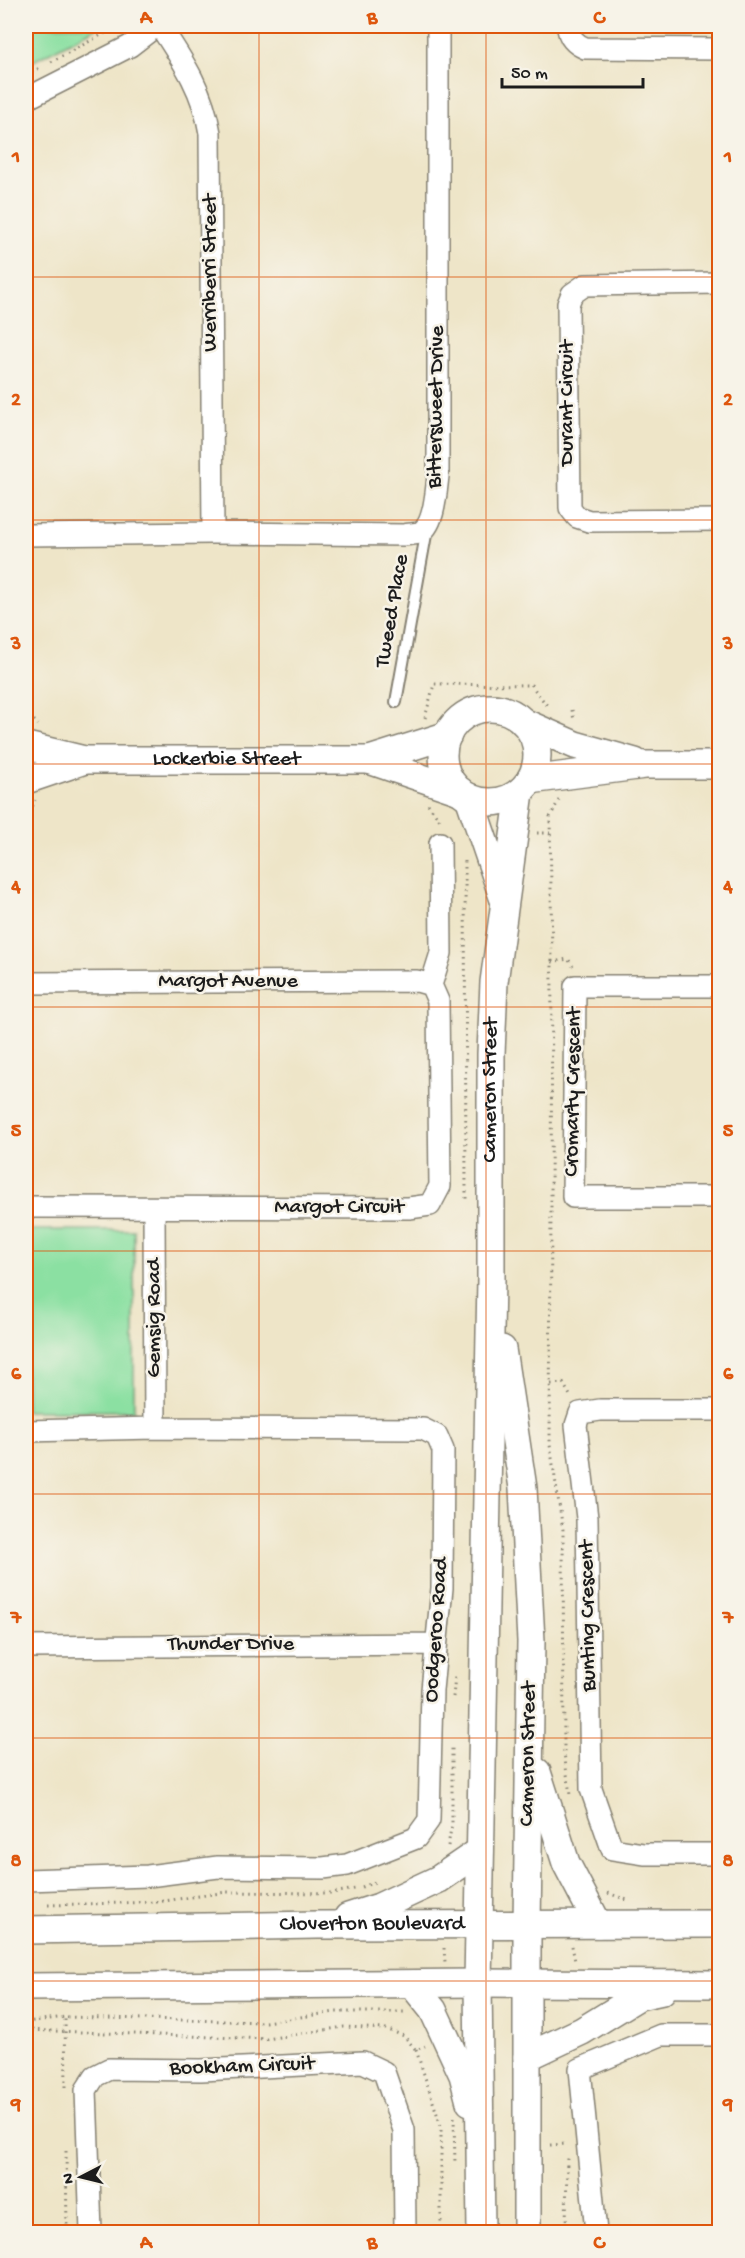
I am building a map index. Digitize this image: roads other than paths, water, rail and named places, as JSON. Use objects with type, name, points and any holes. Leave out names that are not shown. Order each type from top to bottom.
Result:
[{"type":"street","points":[[26,99],[130,46],[158,26]]},
{"type":"street","name":"Werriberri Street","points":[[158,26],[185,64],[200,91],[207,110],[210,133],[213,533]]},
{"type":"street","name":"Bittersweet Drive","points":[[428,525],[435,503],[438,466],[438,26]]},
{"type":"street","points":[[568,26],[571,38],[576,44],[585,48],[720,49]]},
{"type":"street","name":"Durant Circuit","points":[[720,283],[585,285],[572,294],[568,304],[570,507],[577,517],[589,521],[720,520]]},
{"type":"street","points":[[26,535],[213,533],[404,535],[420,533],[428,525]]},
{"type":"street","points":[[506,904],[464,794],[450,779],[444,764],[444,749],[448,735],[456,723],[468,714],[482,709],[497,709],[511,713],[523,722],[575,745],[645,765]]},
{"type":"street","points":[[523,722],[532,733],[537,749],[536,765],[525,786]]},
{"type":"street","points":[[369,760],[448,735]]},
{"type":"street","points":[[26,745],[85,760]]},
{"type":"street","points":[[26,745],[33,757],[33,769],[27,782]]},
{"type":"street","points":[[27,782],[85,760]]},
{"type":"street","name":"Lockerbie Street","points":[[85,760],[369,760]]},
{"type":"street","points":[[369,760],[489,803],[506,800],[525,786],[574,775],[645,765],[720,765]]},
{"type":"street","name":"Cameron Street","points":[[481,2232],[478,1983],[491,1279],[492,1018],[494,982],[525,786]]},
{"type":"street","points":[[431,985],[441,953],[443,836]]},
{"type":"street","name":"Margot Avenue","points":[[26,983],[417,981],[431,985]]},
{"type":"street","name":"Margot Circuit","points":[[26,1206],[409,1208],[430,1205],[440,1186],[438,1001],[431,985]]},
{"type":"street","name":"Cromarty Crescent","points":[[720,986],[575,986],[573,1197],[720,1197]]},
{"type":"street","name":"Gemsig Road","points":[[154,1208],[155,1428]]},
{"type":"street","name":"Cameron Street","points":[[491,1279],[523,1488],[531,1641],[526,1984],[527,2232]]},
{"type":"street","name":"Bunting Crescent","points":[[720,1410],[600,1410],[580,1413],[576,1425],[587,1518],[591,1789],[612,1849],[644,1854],[720,1854]]},
{"type":"street","name":"Oodgeroo Road","points":[[26,1431],[155,1428],[423,1429],[437,1436],[443,1450],[442,1588],[432,1690],[429,1820],[416,1838],[347,1866],[323,1868],[218,1867],[148,1876],[26,1880]]},
{"type":"street","name":"Thunder Drive","points":[[26,1647],[436,1644]]},
{"type":"street","points":[[529,1742],[544,1798],[566,1863],[598,1924]]},
{"type":"street","points":[[318,1925],[379,1907],[439,1879],[480,1851]]},
{"type":"street","name":"Cloverton Boulevard","points":[[26,1930],[318,1925],[720,1924]]},
{"type":"street","points":[[26,1987],[478,1983],[720,1984]]},
{"type":"street","points":[[412,1984],[433,2010],[463,2075],[480,2138]]},
{"type":"street","points":[[527,2057],[582,2031],[639,1996],[690,1984]]},
{"type":"street","points":[[596,2232],[580,2069],[661,2035],[720,2035]]},
{"type":"street","name":"Bookham Circuit","points":[[91,2232],[86,2090],[95,2076],[109,2068],[213,2070],[363,2062],[384,2072],[404,2130],[405,2232]]},
{"type":"lane","name":"Tweed Place","points":[[396,702],[428,525]]}]
